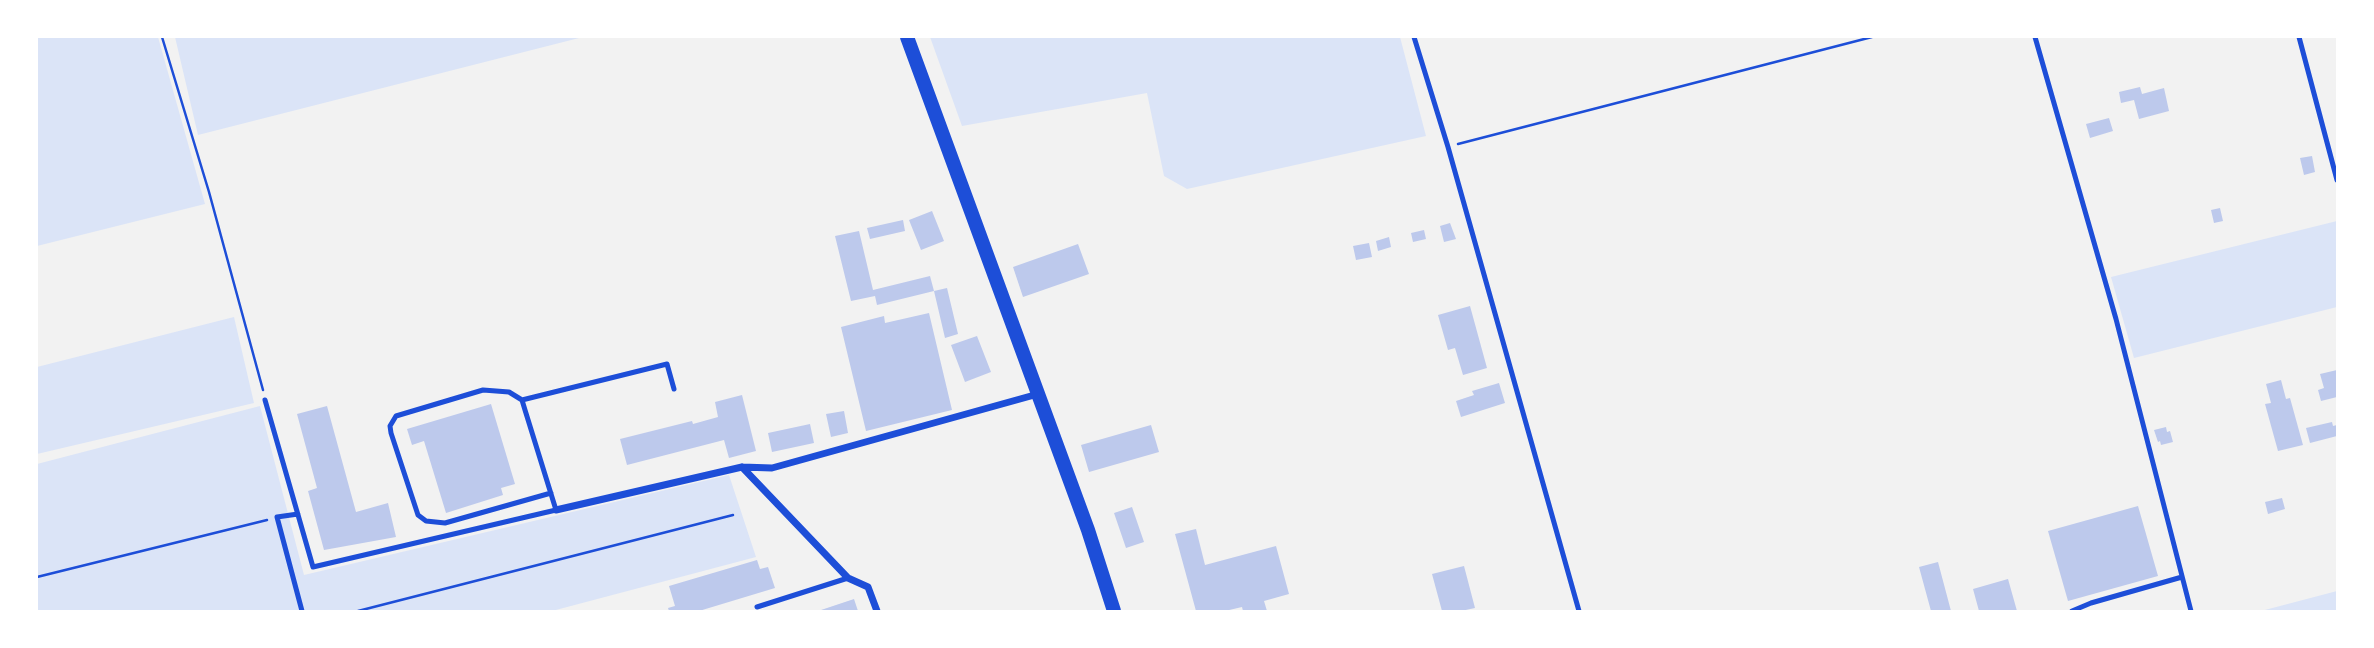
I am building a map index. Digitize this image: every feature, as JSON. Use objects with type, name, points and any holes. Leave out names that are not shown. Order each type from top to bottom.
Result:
[{"type":"main road","points":[[907,37],[1039,394],[1114,611]]},
{"type":"street","points":[[556,510],[742,467],[772,468],[1039,394]]},
{"type":"street","points":[[742,467],[848,578],[868,587],[877,611]]},
{"type":"lane","points":[[1414,37],[1448,147],[1579,611]]},
{"type":"lane","points":[[2035,37],[2116,319],[2191,611]]},
{"type":"lane","points":[[2299,37],[2337,180]]},
{"type":"lane","points":[[522,400],[667,363],[674,389]]},
{"type":"lane","points":[[265,400],[313,567],[556,510],[551,493],[522,400],[509,392],[483,390],[396,416],[390,426],[391,433],[418,515],[431,523],[445,523],[551,493]]},
{"type":"lane","points":[[298,513],[278,517],[302,611]]},
{"type":"lane","points":[[2072,611],[2182,577]]},
{"type":"lane","points":[[757,607],[848,578]]},
{"type":"path","points":[[162,37],[209,192],[265,400]]},
{"type":"path","points":[[1448,147],[1872,37]]},
{"type":"path","points":[[358,611],[733,516]]},
{"type":"path","points":[[37,577],[278,517]]},
{"type":"shaded area","points":[[37,37],[158,37],[205,204],[37,246]]},
{"type":"shaded area","points":[[175,37],[583,37],[198,135]]},
{"type":"shaded area","points":[[930,37],[1400,37],[1426,136],[1187,189],[1164,176],[1147,93],[962,126]]},
{"type":"shaded area","points":[[2337,221],[2337,307],[2134,358],[2111,277]]},
{"type":"shaded area","points":[[234,317],[254,403],[37,454],[37,367]]},
{"type":"shaded area","points":[[260,406],[304,575],[729,475],[756,557],[552,611],[37,611],[37,464]]},
{"type":"shaded area","points":[[2337,591],[2337,611],[2261,611]]},
{"type":"building","points":[[2140,87],[2142,94],[2164,88],[2169,111],[2139,119],[2134,100],[2121,103],[2119,92]]},
{"type":"building","points":[[2109,118],[2113,131],[2090,138],[2086,124]]},
{"type":"building","points":[[2312,156],[2315,172],[2304,175],[2300,158]]},
{"type":"building","points":[[2220,208],[2223,221],[2214,223],[2211,210]]},
{"type":"building","points":[[932,211],[944,241],[921,250],[909,220]]},
{"type":"building","points":[[903,220],[905,231],[870,239],[867,228]]},
{"type":"building","points":[[1450,223],[1456,239],[1444,242],[1440,226]]},
{"type":"building","points":[[1424,230],[1426,239],[1413,242],[1411,233]]},
{"type":"building","points":[[859,231],[873,290],[930,276],[934,291],[877,305],[875,296],[851,301],[835,236]]},
{"type":"building","points":[[1389,237],[1391,247],[1378,251],[1376,241]]},
{"type":"building","points":[[1369,243],[1372,257],[1356,260],[1353,246]]},
{"type":"building","points":[[1078,244],[1089,274],[1023,297],[1013,267]]},
{"type":"building","points":[[947,288],[958,334],[945,338],[934,291]]},
{"type":"building","points":[[1470,306],[1487,368],[1463,375],[1455,348],[1448,350],[1438,315]]},
{"type":"building","points":[[929,313],[952,410],[866,431],[841,327],[884,316],[885,323]]},
{"type":"building","points":[[977,336],[991,372],[965,382],[951,345]]},
{"type":"building","points":[[2337,370],[2337,397],[2321,401],[2318,390],[2324,388],[2320,374]]},
{"type":"building","points":[[2281,380],[2286,399],[2290,398],[2303,445],[2278,451],[2265,404],[2271,403],[2266,384]]},
{"type":"building","points":[[1499,383],[1505,403],[1461,417],[1456,401],[1474,395],[1472,391]]},
{"type":"building","points":[[742,395],[756,451],[729,458],[724,440],[627,465],[620,439],[718,417],[715,402]]},
{"type":"building","points":[[491,404],[515,484],[501,488],[503,495],[446,513],[424,441],[412,445],[407,429]]},
{"type":"building","points":[[327,406],[356,512],[388,503],[396,537],[324,550],[308,491],[317,488],[297,414]]},
{"type":"building","points":[[844,411],[848,433],[831,437],[826,414]]},
{"type":"building","points":[[2332,422],[2333,426],[2337,425],[2337,436],[2310,443],[2306,428]]},
{"type":"building","points":[[810,424],[814,443],[772,452],[768,433]]},
{"type":"building","points":[[1151,425],[1159,452],[1089,472],[1081,445]]},
{"type":"building","points":[[2166,427],[2173,442],[2161,445],[2154,430]]},
{"type":"building","points":[[2282,498],[2285,509],[2268,514],[2265,502]]},
{"type":"building","points":[[2138,506],[2158,576],[2068,601],[2048,531]]},
{"type":"building","points":[[1132,507],[1144,542],[1126,548],[1114,513]]},
{"type":"building","points":[[1196,529],[1205,565],[1276,546],[1289,594],[1264,601],[1267,611],[1243,611],[1242,607],[1225,611],[1196,611],[1175,534]]},
{"type":"building","points":[[757,560],[760,569],[768,567],[775,588],[699,611],[669,611],[668,608],[675,606],[669,586]]},
{"type":"building","points":[[1938,562],[1951,611],[1931,611],[1919,567]]},
{"type":"building","points":[[1464,566],[1475,608],[1442,611],[1432,574]]},
{"type":"building","points":[[2008,579],[2017,611],[1979,611],[1973,589]]},
{"type":"building","points":[[854,599],[858,611],[818,611]]}]
